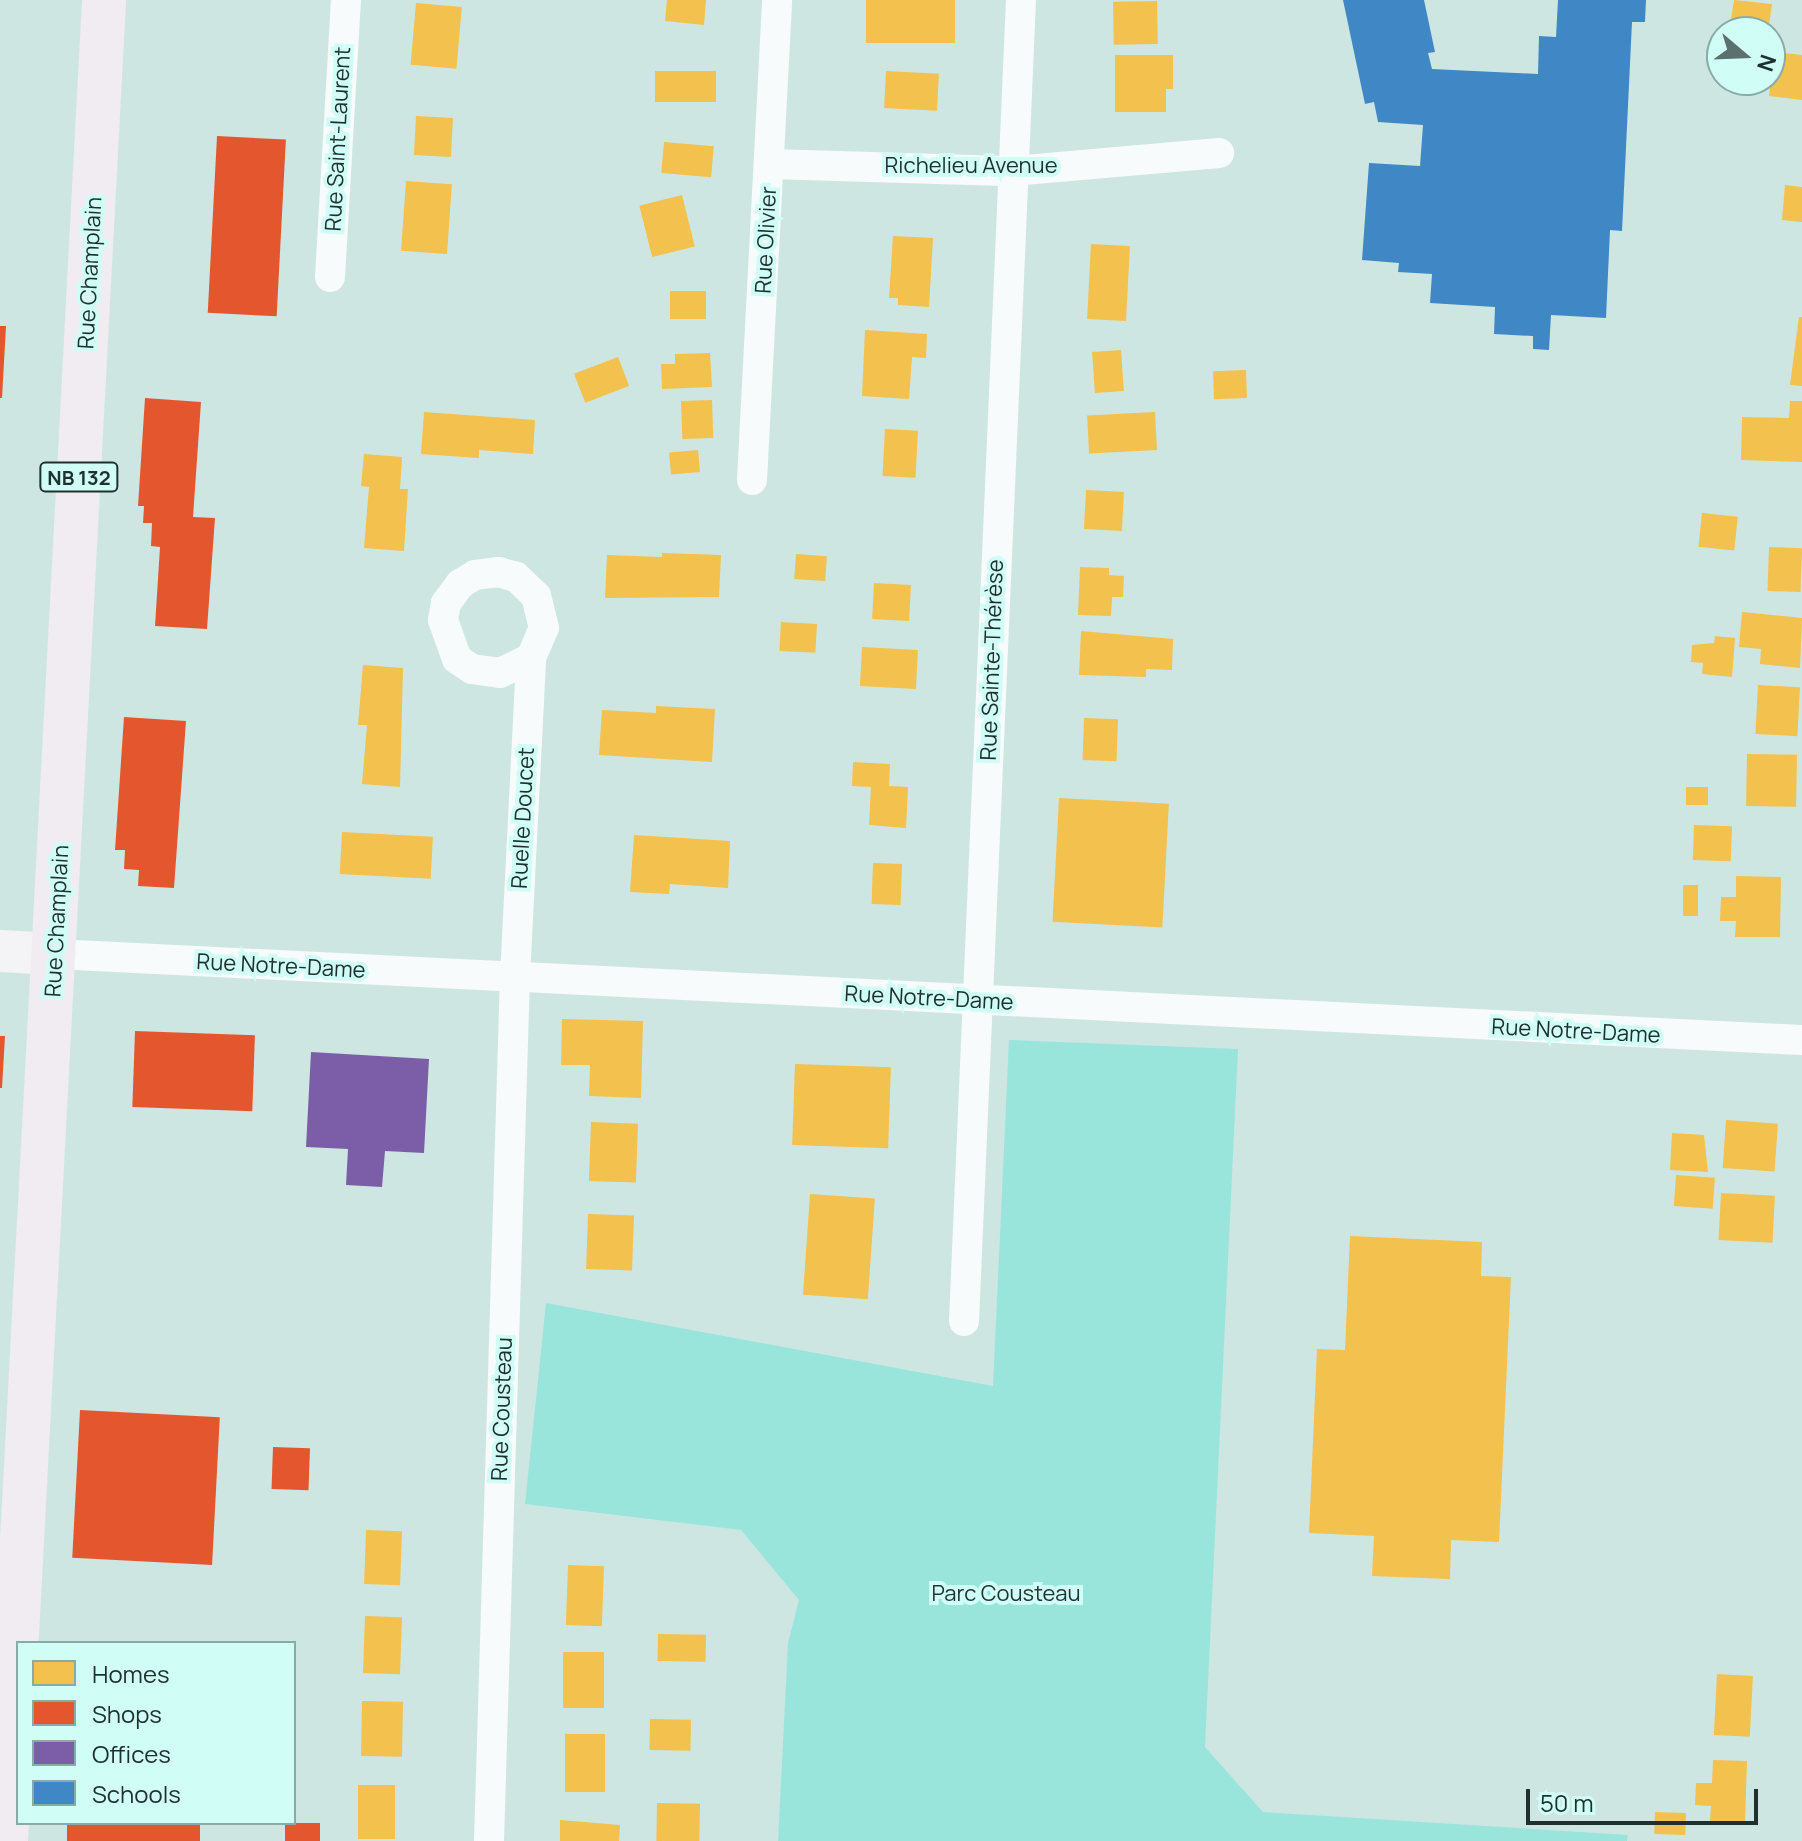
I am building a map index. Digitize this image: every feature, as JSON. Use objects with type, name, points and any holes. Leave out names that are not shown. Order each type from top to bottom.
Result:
[{"type":"main road","name":"Rue Champlain","points":[[17,1641],[104,0]]},
{"type":"main road","name":"Rue Champlain","points":[[6,1841],[16,1660]]},
{"type":"street","name":"Rue Saint-Laurent","points":[[330,277],[346,0]]},
{"type":"street","name":"Rue Olivier","points":[[752,480],[777,0]]},
{"type":"street","name":"Rue Sainte-Thérèse","points":[[964,1321],[1021,0]]},
{"type":"street","name":"Richelieu Avenue","points":[[770,164],[1013,171],[1219,153]]},
{"type":"street","name":"Ruelle Doucet","points":[[515,977],[531,658]]},
{"type":"street","points":[[0,951],[55,954]]},
{"type":"street","name":"Rue Notre-Dame","points":[[55,954],[1802,1040]]},
{"type":"street","name":"Rue Cousteau","points":[[489,1841],[515,977]]},
{"type":"green space","name":"Parc Cousteau","points":[[1009,1040],[1238,1049],[1205,1747],[1263,1812],[1628,1835],[1627,1841],[778,1841],[788,1643],[799,1600],[741,1530],[525,1504],[546,1303],[993,1386]]},
{"type":"building: Homes","points":[[667,0],[706,0],[704,25],[665,21]]},
{"type":"building: Homes","points":[[866,0],[955,0],[955,43],[866,43]]},
{"type":"building: Homes","points":[[1734,0],[1772,4],[1770,16],[1732,16]]},
{"type":"building: Homes","points":[[1157,1],[1158,44],[1114,45],[1113,2]]},
{"type":"building: Homes","points":[[416,3],[462,7],[456,69],[411,65]]},
{"type":"building: Homes","points":[[1786,53],[1802,55],[1802,100],[1769,96],[1786,96]]},
{"type":"building: Homes","points":[[1115,55],[1173,55],[1173,89],[1166,89],[1166,112],[1115,112]]},
{"type":"building: Homes","points":[[655,71],[716,71],[716,102],[655,102]]},
{"type":"building: Homes","points":[[886,71],[939,74],[937,111],[884,108]]},
{"type":"building: Homes","points":[[416,116],[453,118],[451,157],[414,155]]},
{"type":"building: Homes","points":[[664,142],[714,146],[711,177],[661,173]]},
{"type":"building: Homes","points":[[406,181],[452,184],[447,254],[401,251]]},
{"type":"building: Homes","points":[[1785,185],[1802,187],[1802,222],[1782,220]]},
{"type":"building: Homes","points":[[682,195],[695,246],[652,257],[639,206]]},
{"type":"building: Homes","points":[[893,236],[933,238],[929,307],[898,305],[898,298],[889,298]]},
{"type":"building: Homes","points":[[1091,244],[1130,246],[1126,321],[1087,319]]},
{"type":"building: Homes","points":[[670,291],[706,291],[706,319],[670,319]]},
{"type":"building: Homes","points":[[1799,317],[1802,317],[1802,386],[1790,385]]},
{"type":"building: Homes","points":[[865,330],[927,334],[926,358],[912,357],[909,399],[862,396]]},
{"type":"building: Homes","points":[[1121,350],[1124,391],[1095,393],[1092,352]]},
{"type":"building: Homes","points":[[710,353],[712,387],[662,389],[661,364],[675,364],[675,354]]},
{"type":"building: Homes","points":[[618,357],[629,386],[585,403],[574,374]]},
{"type":"building: Homes","points":[[1246,370],[1247,398],[1214,399],[1213,371]]},
{"type":"building: Homes","points":[[712,400],[713,438],[682,439],[681,401]]},
{"type":"building: Homes","points":[[1790,401],[1802,401],[1802,462],[1741,460],[1742,417],[1789,418]]},
{"type":"building: Homes","points":[[424,412],[535,420],[533,454],[479,450],[479,458],[421,454]]},
{"type":"building: Homes","points":[[1155,412],[1157,450],[1089,454],[1087,416]]},
{"type":"building: Homes","points":[[885,429],[918,431],[915,478],[883,476]]},
{"type":"building: Homes","points":[[698,450],[700,472],[671,474],[669,453]]},
{"type":"building: Homes","points":[[364,454],[402,457],[400,489],[408,489],[404,551],[364,548],[369,487],[361,486]]},
{"type":"building: Homes","points":[[1086,490],[1124,492],[1122,531],[1084,529]]},
{"type":"building: Homes","points":[[1702,513],[1738,517],[1734,551],[1698,547]]},
{"type":"building: Homes","points":[[1769,547],[1802,548],[1800,592],[1767,591]]},
{"type":"building: Homes","points":[[662,553],[721,555],[719,597],[605,598],[607,555],[662,557]]},
{"type":"building: Homes","points":[[796,554],[827,556],[825,581],[794,579]]},
{"type":"building: Homes","points":[[1080,567],[1109,568],[1109,575],[1124,576],[1123,597],[1112,597],[1111,616],[1078,615]]},
{"type":"building: Homes","points":[[874,583],[911,585],[909,621],[872,619]]},
{"type":"building: Homes","points":[[1742,612],[1802,618],[1800,668],[1760,664],[1761,649],[1739,647]]},
{"type":"building: Homes","points":[[781,622],[817,624],[815,653],[779,651]]},
{"type":"building: Homes","points":[[1081,631],[1173,639],[1172,670],[1146,669],[1146,677],[1079,675]]},
{"type":"building: Homes","points":[[1715,636],[1735,638],[1732,677],[1702,674],[1703,663],[1691,662],[1692,645],[1714,643]]},
{"type":"building: Homes","points":[[862,647],[918,650],[916,689],[860,686]]},
{"type":"building: Homes","points":[[363,665],[403,668],[400,787],[362,784],[367,725],[358,725]]},
{"type":"building: Homes","points":[[1758,685],[1800,687],[1797,736],[1755,734]]},
{"type":"building: Homes","points":[[656,706],[715,709],[712,762],[599,755],[602,710],[656,713]]},
{"type":"building: Homes","points":[[1084,718],[1118,719],[1117,761],[1083,760]]},
{"type":"building: Homes","points":[[1747,754],[1797,755],[1796,807],[1746,806]]},
{"type":"building: Homes","points":[[853,762],[890,764],[889,786],[908,787],[906,828],[869,825],[871,787],[852,786]]},
{"type":"building: Homes","points":[[1686,787],[1708,787],[1708,805],[1686,805]]},
{"type":"building: Homes","points":[[1059,798],[1169,804],[1162,928],[1053,922]]},
{"type":"building: Homes","points":[[1694,825],[1732,826],[1731,861],[1693,860]]},
{"type":"building: Homes","points":[[342,832],[433,837],[431,879],[340,874]]},
{"type":"building: Homes","points":[[634,835],[730,841],[728,888],[670,884],[669,894],[630,892]]},
{"type":"building: Homes","points":[[873,863],[902,864],[901,905],[872,904]]},
{"type":"building: Homes","points":[[1736,876],[1781,877],[1780,937],[1735,937],[1736,921],[1720,921],[1721,897],[1736,897]]},
{"type":"building: Homes","points":[[1683,885],[1698,885],[1698,916],[1683,916]]},
{"type":"building: Homes","points":[[562,1019],[643,1021],[641,1098],[589,1096],[590,1065],[561,1065]]},
{"type":"building: Homes","points":[[795,1064],[891,1067],[888,1148],[792,1145]]},
{"type":"building: Homes","points":[[1726,1120],[1778,1124],[1775,1172],[1723,1168]]},
{"type":"building: Homes","points":[[591,1122],[638,1124],[636,1183],[589,1181]]},
{"type":"building: Homes","points":[[1672,1133],[1704,1135],[1708,1172],[1670,1170]]},
{"type":"building: Homes","points":[[1676,1175],[1715,1178],[1713,1209],[1674,1206]]},
{"type":"building: Homes","points":[[1721,1193],[1775,1196],[1772,1243],[1719,1240]]},
{"type":"building: Homes","points":[[810,1194],[875,1199],[868,1299],[803,1295]]},
{"type":"building: Homes","points":[[588,1214],[634,1216],[632,1271],[586,1269]]},
{"type":"building: Homes","points":[[1350,1236],[1482,1242],[1481,1276],[1511,1277],[1499,1542],[1451,1540],[1450,1579],[1372,1576],[1374,1536],[1309,1533],[1317,1349],[1345,1350]]},
{"type":"building: Homes","points":[[366,1530],[402,1531],[400,1585],[364,1584]]},
{"type":"building: Homes","points":[[568,1565],[604,1566],[602,1626],[566,1625]]},
{"type":"building: Homes","points":[[365,1616],[402,1617],[400,1674],[363,1673]]},
{"type":"building: Homes","points":[[658,1634],[706,1635],[706,1662],[658,1661]]},
{"type":"building: Homes","points":[[563,1652],[604,1652],[604,1708],[563,1708]]},
{"type":"building: Homes","points":[[1717,1674],[1753,1676],[1750,1737],[1714,1735]]},
{"type":"building: Homes","points":[[362,1701],[403,1702],[402,1757],[361,1756]]},
{"type":"building: Homes","points":[[650,1719],[691,1720],[690,1751],[649,1750]]},
{"type":"building: Homes","points":[[565,1734],[605,1734],[605,1792],[565,1792]]},
{"type":"building: Homes","points":[[1713,1760],[1747,1761],[1745,1822],[1710,1821],[1711,1806],[1695,1805],[1696,1783],[1712,1783]]},
{"type":"building: Homes","points":[[358,1785],[395,1785],[395,1839],[358,1839]]},
{"type":"building: Homes","points":[[657,1803],[700,1804],[699,1841],[656,1841]]},
{"type":"building: Homes","points":[[1655,1812],[1686,1813],[1685,1835],[1654,1834]]},
{"type":"building: Homes","points":[[560,1820],[620,1825],[619,1841],[560,1841]]},
{"type":"building: Shops","points":[[217,136],[286,140],[277,316],[208,313]]},
{"type":"building: Shops","points":[[0,326],[6,326],[2,398],[0,398]]},
{"type":"building: Shops","points":[[145,398],[201,402],[193,517],[215,518],[207,629],[155,626],[160,547],[151,546],[152,523],[143,523],[144,506],[138,506]]},
{"type":"building: Shops","points":[[124,717],[186,721],[174,888],[138,886],[139,870],[124,869],[125,850],[115,850]]},
{"type":"building: Shops","points":[[135,1031],[255,1035],[252,1111],[132,1107]]},
{"type":"building: Shops","points":[[0,1036],[5,1036],[2,1088],[0,1088]]},
{"type":"building: Shops","points":[[80,1410],[220,1417],[212,1565],[72,1558]]},
{"type":"building: Shops","points":[[273,1447],[310,1448],[309,1490],[272,1489]]},
{"type":"building: Shops","points":[[320,1823],[320,1841],[285,1841],[285,1825]]},
{"type":"building: Shops","points":[[67,1825],[200,1825],[200,1841],[67,1841]]},
{"type":"building: Offices","points":[[311,1052],[429,1059],[424,1153],[385,1151],[382,1187],[346,1185],[348,1149],[306,1147]]},
{"type":"building: Schools","points":[[1343,0],[1424,0],[1435,52],[1428,53],[1432,69],[1538,74],[1539,36],[1556,37],[1558,0],[1646,0],[1645,22],[1632,22],[1622,231],[1610,230],[1606,318],[1551,315],[1549,350],[1533,349],[1533,336],[1494,334],[1495,307],[1430,303],[1432,274],[1398,272],[1399,263],[1362,260],[1369,163],[1420,166],[1423,125],[1378,122],[1374,102],[1365,104]]}]
